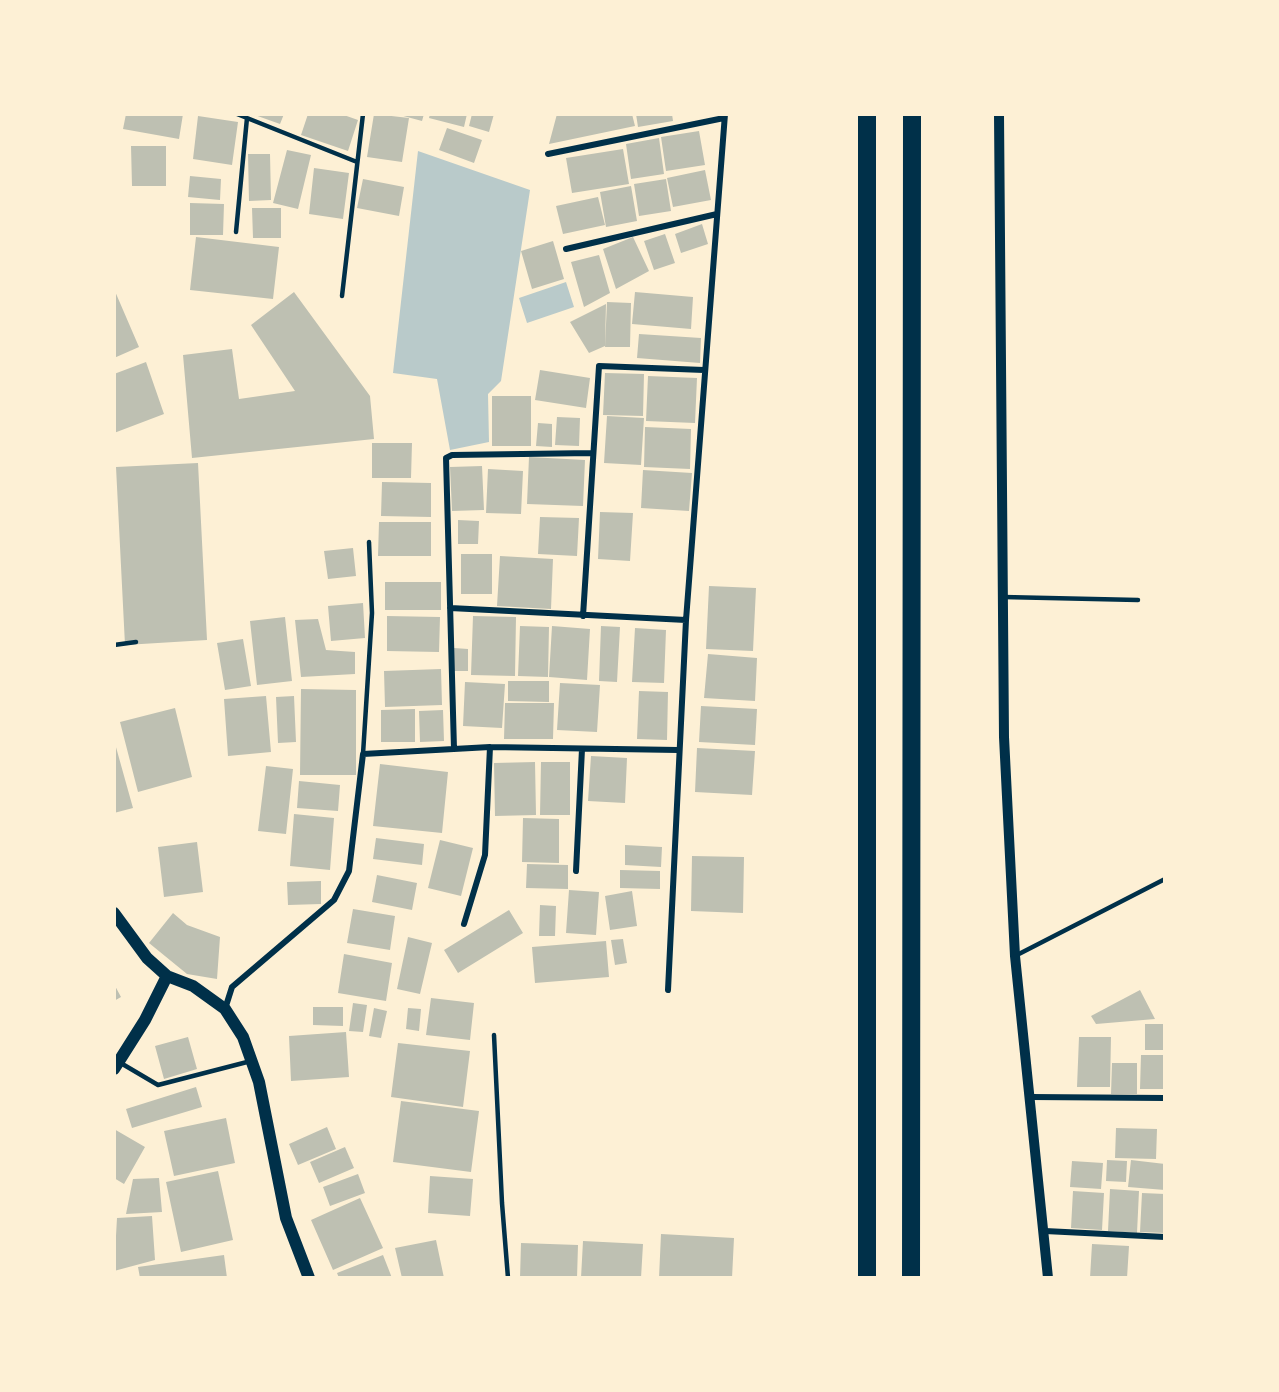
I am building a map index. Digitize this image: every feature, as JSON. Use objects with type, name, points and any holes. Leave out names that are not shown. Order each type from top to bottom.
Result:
[{"type":"highway","points":[[867,114],[867,1278]]},
{"type":"highway","points":[[911,1278],[912,114]]},
{"type":"main road","points":[[114,913],[147,958],[167,976],[193,986],[225,1009],[243,1037],[259,1082],[286,1218],[309,1278]]},
{"type":"main road","points":[[116,1065],[145,1020],[167,976]]},
{"type":"street","points":[[999,114],[1004,737],[1015,956],[1045,1231],[1048,1278]]},
{"type":"street","points":[[548,154],[724,116],[686,620],[668,990]]},
{"type":"street","points":[[566,249],[717,214]]},
{"type":"street","points":[[584,616],[599,366],[704,370]]},
{"type":"street","points":[[454,748],[446,458],[452,455],[592,453]]},
{"type":"street","points":[[450,608],[686,620]]},
{"type":"street","points":[[225,1009],[232,987],[334,900],[349,871],[363,754],[490,747],[678,750]]},
{"type":"street","points":[[464,924],[485,855],[490,747]]},
{"type":"street","points":[[576,871],[582,748]]},
{"type":"street","points":[[1031,1097],[1165,1098]]},
{"type":"street","points":[[1045,1231],[1165,1238]]},
{"type":"lane","points":[[237,114],[357,162]]},
{"type":"lane","points":[[342,296],[363,114]]},
{"type":"lane","points":[[236,232],[247,118]]},
{"type":"lane","points":[[363,754],[372,613],[369,542]]},
{"type":"lane","points":[[1003,597],[1138,600]]},
{"type":"lane","points":[[114,645],[136,642]]},
{"type":"lane","points":[[1015,956],[1165,879]]},
{"type":"lane","points":[[494,1035],[508,1278]]},
{"type":"lane","points":[[116,1065],[158,1085],[251,1061]]},
{"type":"shaded area","points":[[418,151],[530,190],[501,381],[488,394],[489,442],[450,450],[437,379],[393,373]]},
{"type":"shaded area","points":[[566,282],[574,307],[527,323],[519,298]]},
{"type":"building","points":[[126,114],[183,114],[179,139],[123,129]]},
{"type":"building","points":[[252,114],[284,114],[280,124]]},
{"type":"building","points":[[308,114],[341,114],[358,120],[348,151],[301,135]]},
{"type":"building","points":[[374,114],[409,118],[402,162],[367,157]]},
{"type":"building","points":[[396,114],[424,114],[422,121]]},
{"type":"building","points":[[430,114],[467,114],[464,127],[429,118]]},
{"type":"building","points":[[472,114],[494,114],[489,132],[469,126]]},
{"type":"building","points":[[557,114],[632,114],[635,126],[549,144]]},
{"type":"building","points":[[636,114],[672,114],[673,121],[638,127]]},
{"type":"building","points":[[198,116],[238,122],[232,165],[193,159]]},
{"type":"building","points":[[447,128],[482,140],[474,163],[439,150]]},
{"type":"building","points":[[699,131],[705,165],[666,171],[661,137]]},
{"type":"building","points":[[659,138],[664,174],[631,179],[626,144]]},
{"type":"building","points":[[131,146],[166,146],[166,186],[132,186]]},
{"type":"building","points":[[623,149],[629,184],[572,193],[566,158]]},
{"type":"building","points":[[287,150],[311,155],[298,209],[273,203]]},
{"type":"building","points":[[248,154],[270,154],[271,200],[249,201]]},
{"type":"building","points":[[314,168],[349,173],[343,219],[309,214]]},
{"type":"building","points":[[705,170],[711,200],[673,207],[667,178]]},
{"type":"building","points":[[190,176],[221,179],[220,200],[188,197]]},
{"type":"building","points":[[363,179],[404,187],[399,216],[357,208]]},
{"type":"building","points":[[666,179],[671,211],[639,216],[634,184]]},
{"type":"building","points":[[631,186],[637,221],[606,227],[600,192]]},
{"type":"building","points":[[598,197],[605,225],[563,234],[556,206]]},
{"type":"building","points":[[190,203],[224,204],[223,235],[190,235]]},
{"type":"building","points":[[252,208],[281,208],[281,238],[253,238]]},
{"type":"building","points":[[702,224],[708,244],[681,253],[675,234]]},
{"type":"building","points":[[665,234],[675,263],[654,270],[644,241]]},
{"type":"building","points":[[196,237],[279,247],[273,299],[190,290]]},
{"type":"building","points":[[633,237],[649,271],[616,289],[603,249]]},
{"type":"building","points":[[553,241],[564,279],[532,289],[521,251]]},
{"type":"building","points":[[599,255],[610,293],[584,307],[571,262]]},
{"type":"building","points":[[114,289],[139,347],[114,358]]},
{"type":"building","points":[[294,292],[370,396],[374,439],[192,458],[183,355],[232,349],[239,399],[295,391],[251,325]]},
{"type":"building","points":[[635,292],[693,297],[691,329],[632,324]]},
{"type":"building","points":[[607,302],[631,303],[630,347],[605,347]]},
{"type":"building","points":[[606,304],[605,346],[589,353],[570,322]]},
{"type":"building","points":[[639,334],[701,338],[700,363],[637,358]]},
{"type":"building","points":[[146,362],[164,414],[114,433],[114,374]]},
{"type":"building","points":[[540,370],[590,378],[586,408],[535,400]]},
{"type":"building","points":[[605,373],[644,374],[643,416],[603,415]]},
{"type":"building","points":[[648,376],[697,378],[695,423],[646,421]]},
{"type":"building","points":[[492,396],[531,396],[531,446],[492,446]]},
{"type":"building","points":[[607,416],[644,418],[641,465],[604,463]]},
{"type":"building","points":[[557,417],[580,418],[579,446],[555,445]]},
{"type":"building","points":[[538,423],[552,424],[552,447],[536,446]]},
{"type":"building","points":[[645,427],[691,429],[690,469],[644,467]]},
{"type":"building","points":[[372,443],[412,443],[411,478],[372,478]]},
{"type":"building","points":[[529,457],[585,460],[583,506],[527,504]]},
{"type":"building","points":[[198,463],[207,640],[125,645],[116,467]]},
{"type":"building","points":[[482,466],[484,510],[452,511],[450,467]]},
{"type":"building","points":[[488,469],[523,471],[521,514],[486,513]]},
{"type":"building","points":[[643,470],[692,473],[689,511],[641,508]]},
{"type":"building","points":[[382,482],[431,483],[431,517],[381,516]]},
{"type":"building","points":[[600,512],[633,513],[630,561],[598,559]]},
{"type":"building","points":[[540,517],[579,518],[577,556],[538,554]]},
{"type":"building","points":[[458,520],[479,521],[478,544],[458,544]]},
{"type":"building","points":[[379,522],[431,522],[431,556],[378,556]]},
{"type":"building","points":[[353,548],[356,576],[328,579],[324,551]]},
{"type":"building","points":[[461,554],[492,554],[492,594],[461,594]]},
{"type":"building","points":[[500,556],[553,559],[551,609],[497,606]]},
{"type":"building","points":[[385,582],[441,582],[441,610],[385,610]]},
{"type":"building","points":[[709,586],[756,588],[753,651],[706,649]]},
{"type":"building","points":[[363,603],[365,638],[331,641],[328,606]]},
{"type":"building","points":[[387,616],[440,617],[439,652],[387,651]]},
{"type":"building","points":[[473,616],[516,617],[515,676],[471,675]]},
{"type":"building","points":[[285,617],[292,681],[257,685],[250,621]]},
{"type":"building","points":[[318,619],[326,650],[355,652],[355,674],[301,677],[295,620]]},
{"type":"building","points":[[520,626],[549,627],[548,677],[518,676]]},
{"type":"building","points":[[552,626],[590,629],[587,680],[549,677]]},
{"type":"building","points":[[601,626],[620,627],[617,682],[599,681]]},
{"type":"building","points":[[635,628],[666,630],[664,683],[632,682]]},
{"type":"building","points":[[243,639],[251,686],[225,690],[217,643]]},
{"type":"building","points":[[454,648],[468,649],[468,671],[453,671]]},
{"type":"building","points":[[708,654],[757,658],[755,701],[704,698]]},
{"type":"building","points":[[441,669],[442,705],[385,707],[384,671]]},
{"type":"building","points":[[508,681],[549,681],[549,702],[508,701]]},
{"type":"building","points":[[465,682],[505,684],[502,728],[463,726]]},
{"type":"building","points":[[560,683],[600,685],[597,732],[557,730]]},
{"type":"building","points":[[301,689],[356,690],[356,775],[300,775]]},
{"type":"building","points":[[639,691],[668,692],[667,740],[637,739]]},
{"type":"building","points":[[266,696],[271,752],[228,756],[224,699]]},
{"type":"building","points":[[294,696],[296,742],[278,743],[276,697]]},
{"type":"building","points":[[505,703],[554,703],[553,739],[504,739]]},
{"type":"building","points":[[701,706],[757,709],[755,745],[699,742]]},
{"type":"building","points":[[175,708],[192,777],[138,792],[120,722]]},
{"type":"building","points":[[415,709],[415,742],[381,742],[381,710]]},
{"type":"building","points":[[443,710],[444,741],[420,742],[419,711]]},
{"type":"building","points":[[114,740],[133,808],[114,813]]},
{"type":"building","points":[[697,748],[755,751],[752,795],[695,792]]},
{"type":"building","points":[[591,756],[627,758],[625,803],[588,801]]},
{"type":"building","points":[[535,762],[536,815],[495,816],[494,763]]},
{"type":"building","points":[[541,762],[570,762],[570,815],[540,815]]},
{"type":"building","points":[[380,764],[448,772],[442,833],[373,826]]},
{"type":"building","points":[[266,766],[293,769],[286,834],[258,831]]},
{"type":"building","points":[[299,781],[340,785],[338,811],[297,808]]},
{"type":"building","points":[[294,814],[334,818],[330,870],[290,866]]},
{"type":"building","points":[[523,818],[559,819],[559,863],[522,862]]},
{"type":"building","points":[[376,838],[424,844],[422,865],[373,859]]},
{"type":"building","points":[[440,840],[473,848],[461,896],[428,888]]},
{"type":"building","points":[[197,842],[203,892],[164,897],[158,847]]},
{"type":"building","points":[[625,845],[662,847],[661,867],[625,865]]},
{"type":"building","points":[[692,856],[744,857],[743,913],[691,911]]},
{"type":"building","points":[[527,864],[568,865],[568,889],[526,888]]},
{"type":"building","points":[[620,870],[660,871],[660,889],[620,888]]},
{"type":"building","points":[[377,875],[417,883],[412,910],[372,902]]},
{"type":"building","points":[[321,881],[321,904],[288,905],[287,882]]},
{"type":"building","points":[[569,890],[599,892],[596,935],[566,933]]},
{"type":"building","points":[[632,891],[637,926],[610,930],[605,896]]},
{"type":"building","points":[[540,905],[556,906],[555,936],[539,936]]},
{"type":"building","points":[[353,909],[395,916],[390,950],[347,943]]},
{"type":"building","points":[[509,910],[523,933],[458,973],[444,950]]},
{"type":"building","points":[[173,913],[187,925],[220,937],[217,979],[187,974],[149,943]]},
{"type":"building","points":[[408,937],[432,943],[420,994],[397,989]]},
{"type":"building","points":[[623,939],[627,963],[615,965],[611,940]]},
{"type":"building","points":[[606,941],[609,977],[535,983],[532,947]]},
{"type":"building","points":[[344,954],[392,963],[386,1001],[338,993]]},
{"type":"building","points":[[114,984],[121,997],[114,1001]]},
{"type":"building","points":[[1140,990],[1155,1019],[1096,1024],[1091,1016]]},
{"type":"building","points":[[431,998],[474,1003],[470,1040],[426,1035]]},
{"type":"building","points":[[353,1003],[367,1005],[363,1032],[349,1031]]},
{"type":"building","points":[[313,1007],[343,1007],[343,1026],[313,1025]]},
{"type":"building","points":[[374,1008],[387,1011],[381,1038],[369,1036]]},
{"type":"building","points":[[408,1008],[421,1009],[419,1031],[406,1029]]},
{"type":"building","points":[[1145,1024],[1165,1024],[1165,1050],[1145,1050]]},
{"type":"building","points":[[346,1032],[349,1077],[291,1081],[289,1036]]},
{"type":"building","points":[[188,1037],[197,1069],[164,1079],[155,1046]]},
{"type":"building","points":[[1079,1037],[1111,1037],[1110,1087],[1077,1087]]},
{"type":"building","points":[[398,1043],[470,1051],[463,1107],[391,1097]]},
{"type":"building","points":[[1141,1055],[1165,1055],[1165,1089],[1140,1089]]},
{"type":"building","points":[[1112,1063],[1137,1063],[1137,1094],[1111,1094]]},
{"type":"building","points":[[196,1087],[202,1107],[132,1128],[126,1109]]},
{"type":"building","points":[[401,1101],[479,1111],[471,1172],[393,1162]]},
{"type":"building","points":[[226,1118],[235,1163],[174,1176],[164,1131]]},
{"type":"building","points":[[327,1127],[336,1149],[298,1165],[289,1144]]},
{"type":"building","points":[[1116,1128],[1157,1129],[1156,1159],[1115,1158]]},
{"type":"building","points":[[114,1129],[145,1147],[124,1184],[114,1178]]},
{"type":"building","points":[[345,1147],[354,1168],[319,1183],[310,1162]]},
{"type":"building","points":[[1107,1160],[1127,1161],[1126,1182],[1106,1181]]},
{"type":"building","points":[[1131,1160],[1165,1164],[1165,1190],[1128,1187]]},
{"type":"building","points":[[1072,1161],[1103,1163],[1101,1189],[1070,1187]]},
{"type":"building","points":[[218,1171],[233,1240],[181,1252],[166,1182]]},
{"type":"building","points":[[358,1174],[365,1193],[330,1206],[323,1187]]},
{"type":"building","points":[[430,1176],[473,1179],[470,1216],[428,1213]]},
{"type":"building","points":[[159,1178],[162,1212],[126,1214],[133,1179]]},
{"type":"building","points":[[1110,1189],[1139,1191],[1137,1233],[1108,1231]]},
{"type":"building","points":[[1073,1191],[1104,1193],[1102,1230],[1071,1228]]},
{"type":"building","points":[[1142,1193],[1165,1194],[1165,1233],[1140,1232]]},
{"type":"building","points":[[360,1198],[383,1248],[333,1270],[311,1220]]},
{"type":"building","points":[[152,1216],[155,1260],[114,1271],[117,1218]]},
{"type":"building","points":[[661,1234],[734,1238],[732,1278],[659,1278]]},
{"type":"building","points":[[436,1240],[444,1278],[402,1278],[395,1248]]},
{"type":"building","points":[[583,1241],[643,1244],[641,1278],[581,1278]]},
{"type":"building","points":[[521,1243],[578,1245],[577,1278],[520,1278]]},
{"type":"building","points":[[1092,1244],[1129,1246],[1127,1278],[1090,1278]]},
{"type":"building","points":[[224,1255],[227,1278],[140,1278],[138,1267]]},
{"type":"building","points":[[383,1255],[392,1278],[339,1278],[337,1273]]}]
